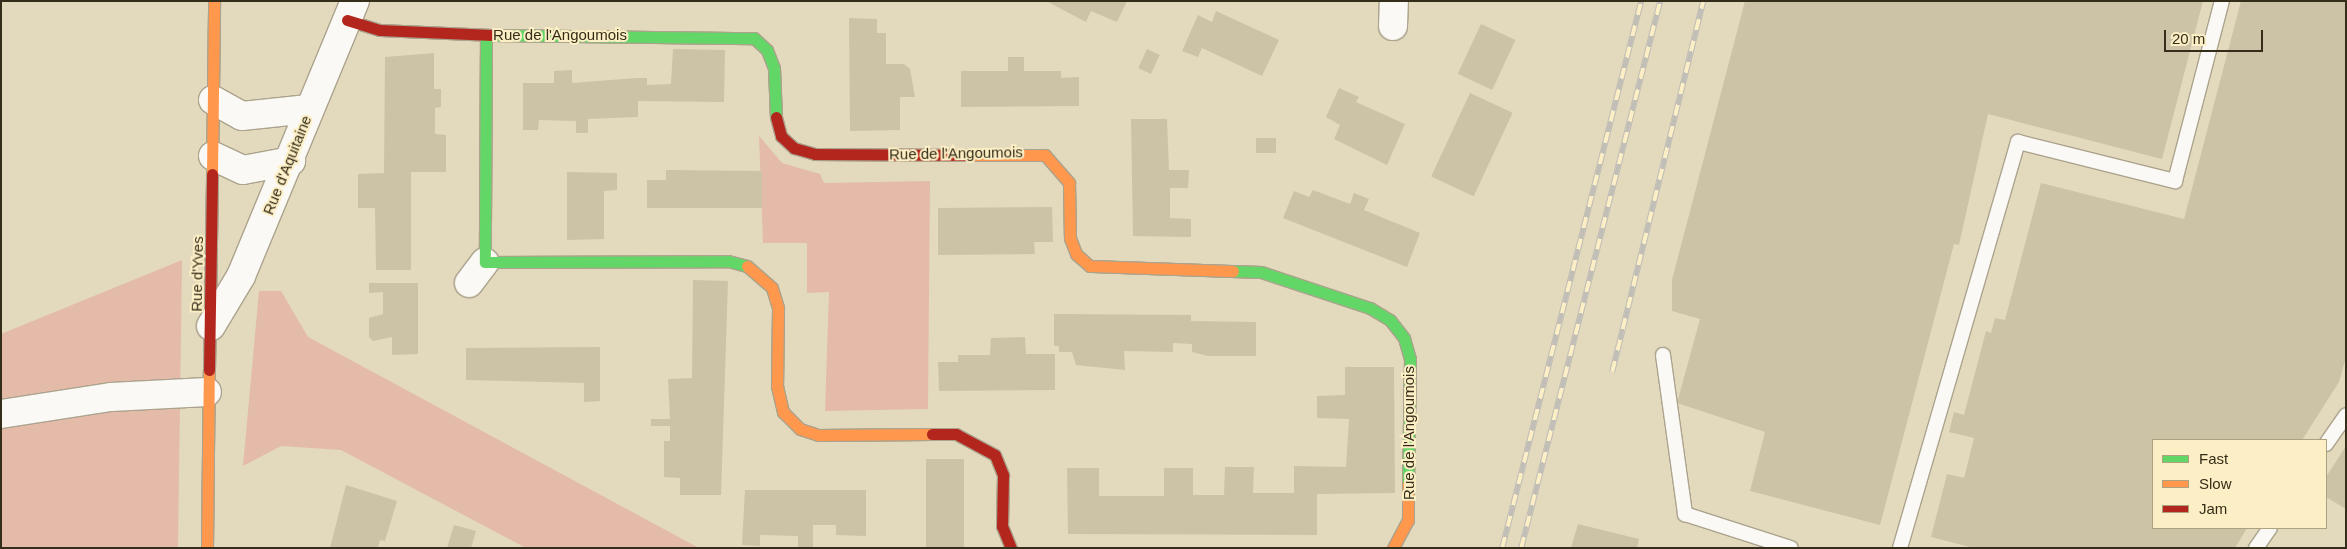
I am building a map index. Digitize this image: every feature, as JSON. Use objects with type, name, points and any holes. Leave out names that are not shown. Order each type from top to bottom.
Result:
[{"type":"street","name":"Rue d'Yves","points":[[207,548],[207,392],[211,326],[214,1]]},
{"type":"street","name":"Rue de l'Angoumois","points":[[351,11],[380,30],[486,36],[754,38],[771,59],[776,118],[781,136],[794,148],[815,154],[1045,155],[1069,183],[1070,238],[1076,254],[1090,266],[1261,272],[1370,308],[1390,320],[1404,338],[1410,359],[1408,520],[1393,548]]},
{"type":"street","name":"Rue d'Aquitaine","points":[[211,326],[230,298],[291,161],[309,109],[351,11]]},
{"type":"street","name":"Rue de l'Angoumois","points":[[486,36],[477,273],[728,261],[745,265],[772,288],[778,308],[777,386],[783,412],[800,429],[818,435],[956,434],[975,441],[995,455],[1003,475],[1002,526],[1012,548]]},
{"type":"street","points":[[213,100],[242,116],[309,109]]},
{"type":"street","points":[[213,156],[243,170],[291,161]]},
{"type":"street","points":[[1,414],[111,397],[207,392]]},
{"type":"lane","points":[[1900,548],[2018,142],[2175,181],[2222,1]]},
{"type":"lane","points":[[1663,355],[1685,514],[1791,548]]},
{"type":"lane","points":[[2327,443],[2346,415]]},
{"type":"lane","points":[[2256,548],[2269,529]]},
{"type":"shaded area","points":[[759,136],[782,163],[820,174],[824,183],[930,181],[928,409],[825,411],[829,292],[807,293],[807,243],[763,243]]},
{"type":"shaded area","points":[[182,260],[178,548],[1,548],[1,334]]},
{"type":"shaded area","points":[[259,291],[281,291],[308,337],[699,548],[526,548],[341,450],[281,446],[243,466]]},
{"type":"building","points":[[1046,1],[1127,1],[1117,22],[1091,11],[1086,22]]},
{"type":"building","points":[[1745,1],[2203,1],[2162,159],[1988,114],[1959,245],[1954,244],[1880,525],[1750,491],[1765,432],[1677,403],[1700,319],[1672,311],[1672,280]]},
{"type":"building","points":[[2241,1],[2346,1],[2346,357],[2339,382],[2303,439],[2152,439],[2152,529],[2246,529],[2235,548],[1974,548],[1931,537],[1947,474],[1964,478],[1974,438],[1949,432],[1954,412],[1964,415],[1986,331],[1991,333],[1995,318],[2005,320],[2041,183],[2184,219]]},
{"type":"building","points":[[1216,11],[1279,40],[1262,76],[1202,48],[1198,57],[1182,51],[1198,15],[1212,22]]},
{"type":"building","points":[[849,18],[877,19],[877,33],[886,33],[886,64],[904,64],[910,69],[915,97],[900,97],[900,130],[850,131]]},
{"type":"building","points":[[1481,24],[1515,40],[1492,90],[1458,74]]},
{"type":"building","points":[[673,49],[725,50],[724,102],[638,101],[638,117],[588,119],[588,133],[576,133],[576,121],[539,120],[538,130],[523,130],[523,83],[554,83],[554,71],[572,70],[572,83],[647,78],[647,85],[671,84]]},
{"type":"building","points":[[1147,49],[1160,55],[1151,74],[1138,68]]},
{"type":"building","points":[[434,53],[434,89],[441,89],[441,107],[435,108],[435,134],[446,135],[446,172],[411,172],[411,270],[376,270],[375,208],[358,208],[358,174],[384,173],[385,57]]},
{"type":"building","points":[[1008,57],[1024,57],[1024,71],[1061,71],[1061,78],[1079,77],[1079,106],[961,107],[961,71],[1008,71]]},
{"type":"building","points":[[1339,88],[1359,97],[1356,102],[1405,124],[1387,165],[1334,139],[1340,125],[1326,117]]},
{"type":"building","points":[[1470,93],[1513,113],[1474,196],[1431,176]]},
{"type":"building","points":[[1131,119],[1167,119],[1169,170],[1189,170],[1188,188],[1170,188],[1170,218],[1191,219],[1191,237],[1133,236]]},
{"type":"building","points":[[1256,138],[1276,138],[1276,153],[1256,153]]},
{"type":"building","points":[[666,170],[762,171],[762,208],[647,208],[647,180],[666,180]]},
{"type":"building","points":[[567,172],[617,173],[617,190],[604,191],[604,239],[567,240]]},
{"type":"building","points":[[1313,190],[1350,204],[1354,193],[1369,199],[1364,210],[1420,233],[1407,267],[1283,218],[1294,191],[1309,197]]},
{"type":"building","points":[[1052,207],[1053,242],[1034,242],[1035,254],[938,255],[938,208]]},
{"type":"building","points":[[693,280],[728,281],[721,495],[680,495],[680,478],[664,477],[664,441],[670,441],[670,426],[651,426],[651,419],[670,419],[668,379],[692,378]]},
{"type":"building","points":[[369,283],[418,283],[418,354],[392,355],[392,337],[373,341],[369,337],[369,318],[383,314],[383,292],[369,293]]},
{"type":"building","points":[[1054,314],[1191,315],[1191,321],[1256,322],[1256,356],[1208,356],[1192,352],[1192,344],[1173,343],[1173,352],[1124,351],[1125,370],[1076,365],[1072,352],[1059,352],[1059,346],[1054,346]]},
{"type":"building","points":[[1025,337],[1026,354],[1055,354],[1055,390],[939,391],[938,362],[958,362],[958,355],[990,355],[991,338]]},
{"type":"building","points":[[600,347],[600,401],[584,402],[584,383],[466,380],[466,348]]},
{"type":"building","points":[[1345,367],[1394,367],[1395,493],[1317,494],[1317,535],[1068,534],[1067,468],[1099,468],[1099,496],[1164,496],[1164,468],[1193,468],[1193,495],[1224,495],[1225,467],[1254,467],[1253,493],[1294,493],[1294,466],[1346,467],[1349,419],[1317,418],[1317,396],[1345,395]]},
{"type":"building","points":[[2346,446],[2346,509],[2327,498],[2327,475]]},
{"type":"building","points":[[926,459],[964,459],[964,548],[926,548]]},
{"type":"building","points":[[346,485],[397,501],[385,541],[380,540],[378,548],[330,548]]},
{"type":"building","points":[[745,490],[866,490],[866,536],[836,535],[836,525],[813,525],[813,548],[798,548],[798,536],[760,535],[760,546],[742,545]]},
{"type":"building","points":[[1578,524],[1639,539],[1637,548],[1571,548]]},
{"type":"building","points":[[454,525],[476,531],[471,548],[447,548]]},
{"type":"railway","points":[[1502,548],[1641,1]]},
{"type":"railway","points":[[1521,548],[1660,1]]},
{"type":"railway","points":[[1612,372],[1703,1]]},
{"type":"traffic: fast","points":[[492,35],[754,38],[767,50],[774,68],[776,117]]},
{"type":"traffic: fast","points":[[486,36],[485,262],[728,261],[747,266]]},
{"type":"traffic: fast","points":[[1233,271],[1261,272],[1370,308],[1390,320],[1404,338],[1410,359],[1408,484]]},
{"type":"traffic: slow","points":[[212,174],[214,1]]},
{"type":"traffic: slow","points":[[967,155],[1045,155],[1069,183],[1070,238],[1076,254],[1090,266],[1233,271]]},
{"type":"traffic: slow","points":[[747,266],[772,288],[778,308],[777,386],[783,412],[800,429],[818,435],[932,434]]},
{"type":"traffic: slow","points":[[207,548],[209,370]]},
{"type":"traffic: slow","points":[[1393,548],[1408,520],[1408,484]]},
{"type":"traffic: jam","points":[[347,20],[380,30],[492,35]]},
{"type":"traffic: jam","points":[[776,117],[781,136],[794,148],[815,154],[967,155]]},
{"type":"traffic: jam","points":[[209,370],[212,174]]},
{"type":"traffic: jam","points":[[932,434],[956,434],[995,455],[1003,475],[1002,526],[1011,548]]}]
